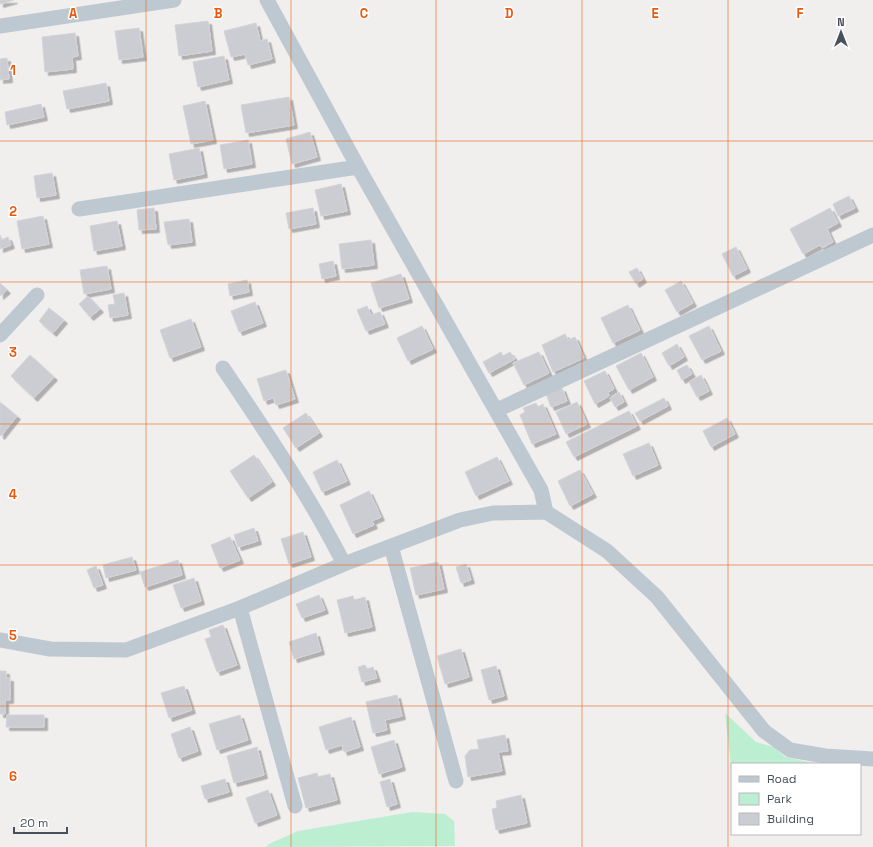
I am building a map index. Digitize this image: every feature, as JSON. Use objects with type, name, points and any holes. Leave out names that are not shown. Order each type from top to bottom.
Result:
[{"type":"street","points":[[0,26],[174,0]]},
{"type":"street","points":[[267,0],[358,167],[541,490],[546,512]]},
{"type":"street","points":[[79,209],[358,167]]},
{"type":"street","points":[[497,410],[873,234]]},
{"type":"street","points":[[0,335],[37,295]]},
{"type":"street","points":[[223,368],[297,479],[344,564]]},
{"type":"street","points":[[0,640],[50,649],[126,650],[240,608],[344,564],[460,520],[493,513],[546,512],[607,551],[657,597],[764,731],[790,750],[825,756],[873,759]]},
{"type":"street","points":[[391,546],[456,781]]},
{"type":"street","points":[[240,608],[295,806]]},
{"type":"green space","points":[[725,713],[756,742],[774,747],[785,757],[812,763],[731,763],[731,765]]},
{"type":"green space","points":[[412,812],[445,814],[454,821],[455,846],[266,847],[269,844],[298,831]]},
{"type":"building","points":[[0,0],[14,0],[0,4]]},
{"type":"building","points":[[208,21],[212,51],[179,56],[175,25]]},
{"type":"building","points":[[256,23],[260,41],[267,39],[272,59],[248,65],[245,54],[231,57],[224,31]]},
{"type":"building","points":[[139,28],[143,57],[119,60],[115,31]]},
{"type":"building","points":[[75,33],[78,56],[72,57],[73,69],[45,72],[42,37]]},
{"type":"building","points":[[224,56],[229,80],[198,87],[193,62]]},
{"type":"building","points":[[7,58],[9,79],[0,80],[0,59]]},
{"type":"building","points":[[106,83],[109,101],[67,109],[63,91]]},
{"type":"building","points":[[289,97],[294,125],[246,133],[241,105]]},
{"type":"building","points":[[205,101],[213,140],[191,144],[183,106]]},
{"type":"building","points":[[41,104],[44,117],[7,125],[5,112]]},
{"type":"building","points":[[310,132],[317,157],[292,164],[286,139]]},
{"type":"building","points":[[248,140],[252,164],[224,169],[220,145]]},
{"type":"building","points":[[199,148],[204,174],[174,180],[169,154]]},
{"type":"building","points":[[52,173],[56,195],[37,198],[34,176]]},
{"type":"building","points":[[341,184],[347,211],[321,216],[315,190]]},
{"type":"building","points":[[849,196],[855,208],[838,216],[833,204]]},
{"type":"building","points":[[154,208],[156,229],[139,230],[137,210]]},
{"type":"building","points":[[313,208],[316,224],[289,229],[286,213]]},
{"type":"building","points":[[830,208],[838,223],[827,229],[833,242],[822,248],[820,245],[803,254],[790,229]]},
{"type":"building","points":[[43,216],[49,244],[22,249],[17,221]]},
{"type":"building","points":[[189,219],[192,242],[168,245],[164,222]]},
{"type":"building","points":[[117,221],[122,246],[94,251],[90,226]]},
{"type":"building","points":[[0,235],[2,240],[8,237],[11,245],[0,249]]},
{"type":"building","points":[[371,240],[374,265],[342,269],[339,244]]},
{"type":"building","points":[[736,247],[747,269],[733,276],[722,254]]},
{"type":"building","points":[[333,261],[336,276],[322,279],[319,264]]},
{"type":"building","points":[[107,266],[111,289],[84,294],[80,270]]},
{"type":"building","points":[[637,268],[643,279],[636,284],[629,272]]},
{"type":"building","points":[[401,274],[409,299],[379,308],[371,283]]},
{"type":"building","points":[[247,280],[249,292],[230,296],[228,284]]},
{"type":"building","points":[[681,281],[693,303],[677,312],[665,290]]},
{"type":"building","points":[[0,283],[7,290],[0,296]]},
{"type":"building","points":[[124,293],[128,315],[110,318],[108,305],[115,304],[113,295]]},
{"type":"building","points":[[88,296],[100,309],[90,317],[79,304]]},
{"type":"building","points":[[255,302],[263,323],[239,332],[231,311]]},
{"type":"building","points":[[628,305],[640,330],[613,343],[601,318]]},
{"type":"building","points":[[367,306],[371,315],[380,312],[385,324],[366,331],[357,310]]},
{"type":"building","points":[[49,308],[64,320],[53,333],[39,321]]},
{"type":"building","points":[[191,319],[201,347],[170,358],[160,330]]},
{"type":"building","points":[[422,326],[433,349],[408,361],[397,338]]},
{"type":"building","points":[[709,326],[721,351],[702,360],[689,336]]},
{"type":"building","points":[[565,334],[568,340],[575,337],[584,358],[553,372],[542,345]]},
{"type":"building","points":[[677,344],[684,357],[669,366],[662,353]]},
{"type":"building","points":[[501,352],[503,356],[510,352],[515,359],[489,373],[483,362]]},
{"type":"building","points":[[539,352],[549,373],[524,385],[513,363]]},
{"type":"building","points":[[641,353],[653,377],[629,390],[616,366]]},
{"type":"building","points":[[30,355],[54,377],[34,398],[11,376]]},
{"type":"building","points":[[687,365],[692,374],[682,380],[677,370]]},
{"type":"building","points":[[286,370],[295,399],[276,405],[273,398],[264,401],[257,379]]},
{"type":"building","points":[[605,371],[614,389],[608,392],[609,396],[595,404],[584,381]]},
{"type":"building","points":[[701,375],[709,391],[697,397],[689,382]]},
{"type":"building","points":[[562,388],[567,401],[551,407],[546,394]]},
{"type":"building","points":[[619,392],[624,402],[615,407],[610,398]]},
{"type":"building","points":[[664,398],[668,406],[640,421],[635,413]]},
{"type":"building","points":[[0,402],[17,416],[1,436],[0,435]]},
{"type":"building","points":[[577,402],[587,424],[566,434],[556,412]]},
{"type":"building","points":[[536,403],[538,407],[543,404],[556,434],[532,444],[520,415],[525,412],[523,408]]},
{"type":"building","points":[[629,411],[637,426],[574,457],[566,442]]},
{"type":"building","points":[[306,413],[319,433],[296,448],[283,428]]},
{"type":"building","points":[[727,418],[735,434],[711,447],[703,431]]},
{"type":"building","points":[[649,443],[658,465],[633,476],[623,454]]},
{"type":"building","points":[[254,455],[272,482],[248,498],[230,471]]},
{"type":"building","points":[[497,457],[509,481],[476,496],[465,472]]},
{"type":"building","points":[[337,460],[347,481],[322,492],[313,472]]},
{"type":"building","points":[[580,470],[593,494],[570,506],[558,481]]},
{"type":"building","points":[[369,491],[381,517],[372,521],[374,525],[353,534],[340,505]]},
{"type":"building","points":[[254,528],[258,541],[238,547],[234,535]]},
{"type":"building","points":[[303,532],[311,557],[289,564],[281,539]]},
{"type":"building","points":[[230,537],[240,560],[220,568],[211,545]]},
{"type":"building","points":[[132,557],[136,570],[106,578],[103,565]]},
{"type":"building","points":[[178,560],[182,575],[145,587],[140,572]]},
{"type":"building","points":[[438,562],[444,589],[416,595],[410,568]]},
{"type":"building","points":[[466,564],[471,580],[461,583],[456,567]]},
{"type":"building","points":[[96,566],[103,585],[94,588],[87,570]]},
{"type":"building","points":[[194,578],[201,601],[181,608],[173,585]]},
{"type":"building","points":[[319,595],[325,610],[302,618],[296,604]]},
{"type":"building","points":[[353,596],[354,600],[365,597],[372,627],[345,633],[337,600]]},
{"type":"building","points":[[223,625],[237,665],[217,672],[205,639],[211,637],[209,630]]},
{"type":"building","points":[[316,633],[321,651],[294,659],[289,642]]},
{"type":"building","points":[[461,649],[469,677],[445,684],[437,656]]},
{"type":"building","points":[[365,665],[367,669],[373,667],[377,678],[362,682],[358,667]]},
{"type":"building","points":[[496,666],[504,696],[489,700],[481,670]]},
{"type":"building","points":[[0,671],[6,671],[6,678],[10,678],[10,700],[5,700],[5,714],[0,714]]},
{"type":"building","points":[[184,686],[192,710],[169,718],[161,693]]},
{"type":"building","points":[[397,695],[402,716],[385,720],[387,730],[373,733],[366,702]]},
{"type":"building","points":[[7,715],[44,715],[44,727],[6,727]]},
{"type":"building","points":[[240,715],[248,740],[217,750],[209,724]]},
{"type":"building","points":[[351,717],[360,747],[344,752],[342,745],[326,750],[319,727]]},
{"type":"building","points":[[190,727],[198,751],[179,758],[171,734]]},
{"type":"building","points":[[505,735],[508,751],[498,752],[502,771],[468,777],[465,756],[470,750],[479,749],[477,740]]},
{"type":"building","points":[[394,740],[402,767],[379,774],[371,747]]},
{"type":"building","points":[[257,747],[264,775],[234,783],[227,756]]},
{"type":"building","points":[[317,773],[318,777],[330,774],[337,800],[306,808],[298,778]]},
{"type":"building","points":[[225,779],[229,792],[205,799],[201,786]]},
{"type":"building","points":[[390,779],[397,804],[387,807],[380,782]]},
{"type":"building","points":[[268,790],[277,815],[255,823],[246,798]]},
{"type":"building","points":[[521,795],[527,823],[496,830],[492,809],[497,808],[496,801]]}]
